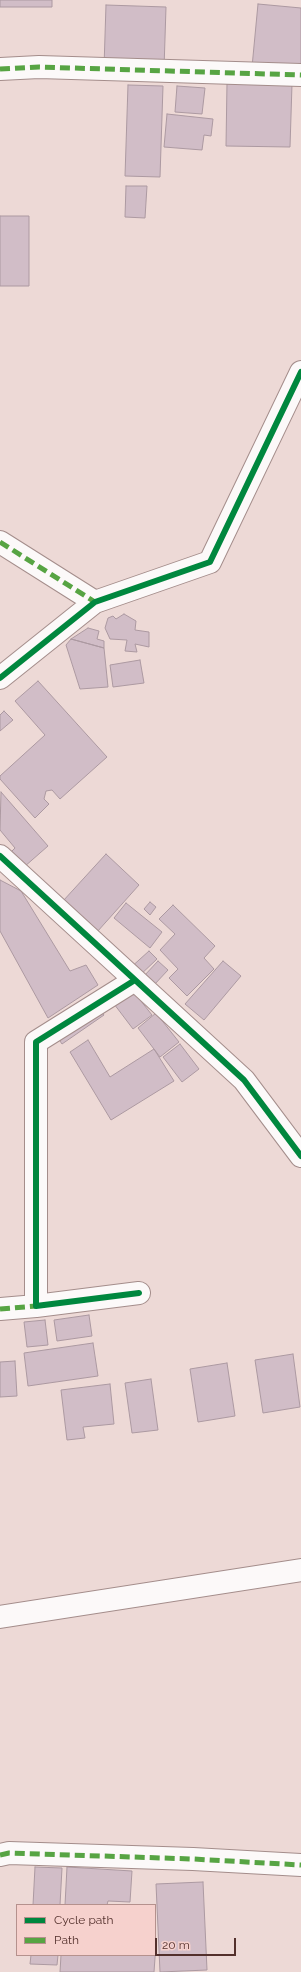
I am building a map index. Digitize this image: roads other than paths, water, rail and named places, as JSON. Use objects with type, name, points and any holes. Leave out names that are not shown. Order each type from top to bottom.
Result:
[{"type":"street","points":[[0,69],[38,67],[301,75]]},
{"type":"street","points":[[0,678],[95,602],[210,562],[301,372]]},
{"type":"street","points":[[0,542],[95,602]]},
{"type":"street","points":[[0,856],[244,1080],[301,1156]]},
{"type":"street","points":[[36,1306],[36,1042],[135,980]]},
{"type":"street","points":[[0,1309],[139,1293]]},
{"type":"street","points":[[0,1617],[301,1570]]},
{"type":"street","points":[[0,1855],[10,1853],[193,1859],[301,1866]]}]
